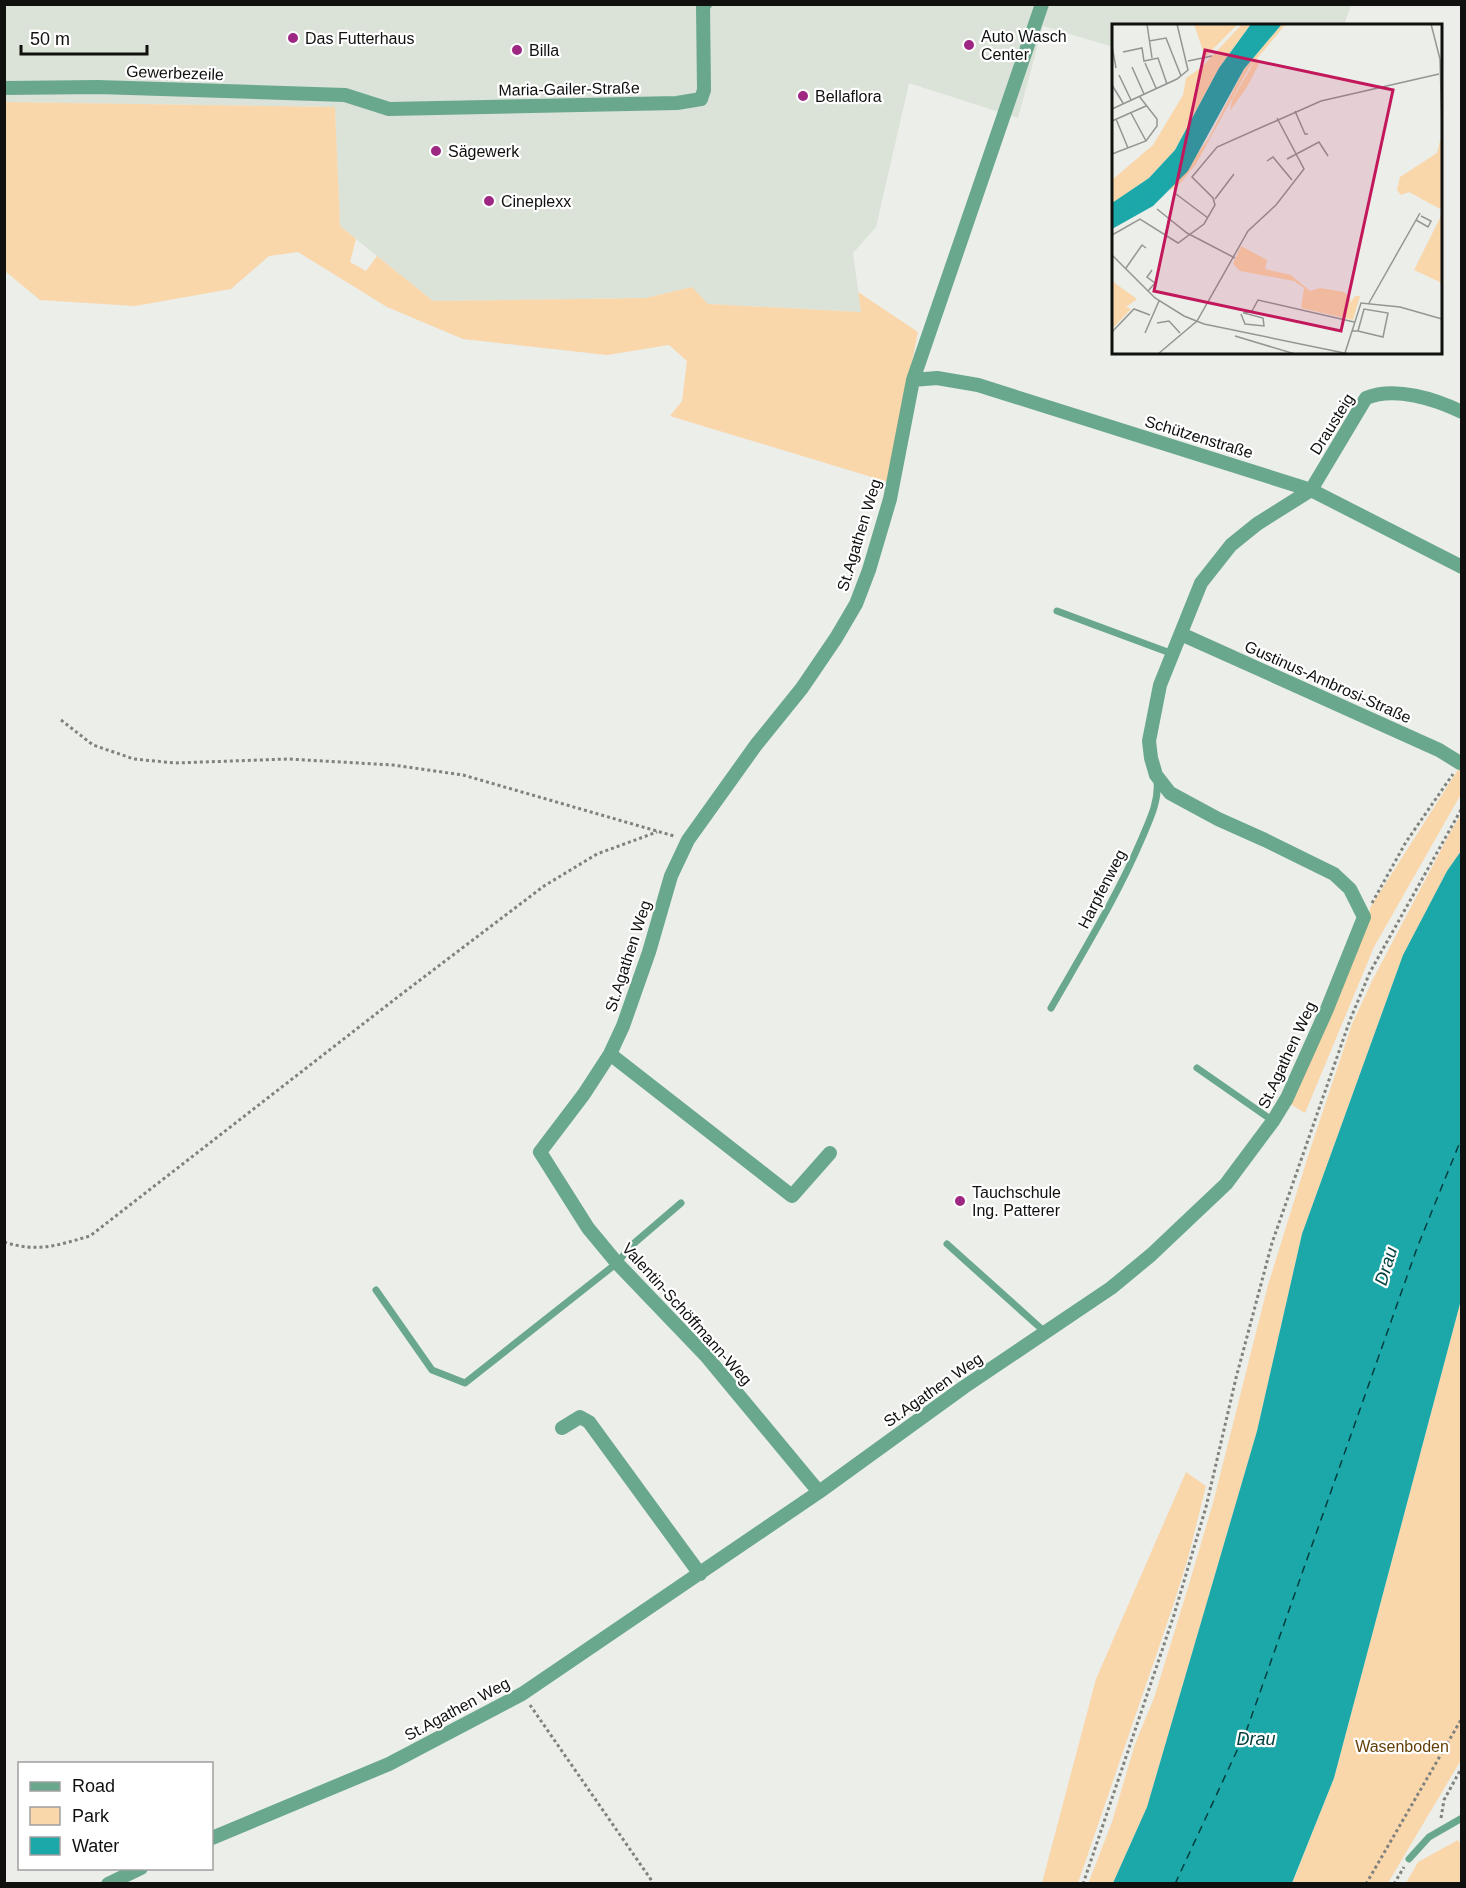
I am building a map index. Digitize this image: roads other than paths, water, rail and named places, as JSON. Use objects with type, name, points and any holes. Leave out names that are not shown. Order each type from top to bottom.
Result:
[{"type":"street","name":"Maria-Gailer-Straße","points":[[345,95],[388,109],[677,104],[701,99],[704,90],[703,6],[705,4]]},
{"type":"street","name":"St.Agathen Weg","points":[[540,1152],[584,1094],[610,1054],[623,1026],[649,952],[671,876],[688,840],[756,745],[802,688],[856,604],[869,570],[890,499],[913,380],[1042,4]]},
{"type":"street","name":"Gewerbezeile","points":[[4,88],[98,87],[345,95]]},
{"type":"street","name":"Schützenstraße","points":[[913,380],[937,378],[978,385],[1311,490],[1461,567]]},
{"type":"street","name":"Drausteig","points":[[1311,490],[1366,398],[1376,394],[1406,394],[1449,406],[1461,412]]},
{"type":"street","points":[[1156,776],[1149,741],[1160,685],[1202,583],[1230,545],[1257,524],[1311,490]]},
{"type":"street","name":"Gustinus-Ambrosi-Straße","points":[[1181,634],[1439,750],[1460,764]]},
{"type":"street","name":"St.Agathen Weg","points":[[213,1838],[389,1764],[522,1694],[819,1492],[964,1387],[1110,1288],[1151,1255],[1226,1184],[1274,1121],[1287,1098],[1327,1009],[1364,917],[1350,889],[1334,874],[1190,805],[1170,793],[1156,776]]},
{"type":"street","points":[[610,1054],[792,1196],[830,1153]]},
{"type":"street","name":"Valentin-Schöffmann-Weg","points":[[540,1152],[588,1227],[617,1263],[707,1357],[819,1492]]},
{"type":"street","points":[[562,1428],[580,1417],[589,1422],[700,1574]]},
{"type":"street","points":[[108,1884],[139,1870]]},
{"type":"lane","points":[[1057,612],[1173,654]]},
{"type":"lane","name":"Harpfenweg","points":[[1051,1008],[1128,871],[1158,794],[1156,776]]},
{"type":"lane","points":[[1197,1068],[1274,1121]]},
{"type":"lane","points":[[376,1290],[432,1370],[465,1383],[617,1263],[632,1245],[681,1203]]},
{"type":"lane","points":[[947,1244],[1046,1333]]},
{"type":"lane","points":[[1409,1859],[1429,1837],[1461,1818]]},
{"type":"water","name":"Drau","points":[[1461,851],[1461,1300],[1334,1778],[1292,1883],[1113,1883],[1147,1807],[1257,1431],[1302,1234],[1403,955],[1447,871]]},
{"type":"place","name":"Das Futterhaus","points":[[293,38]]},
{"type":"place","name":"Auto Wasch Center","points":[[969,45]]},
{"type":"place","name":"Billa","points":[[517,50]]},
{"type":"place","name":"Bellaflora","points":[[803,96]]},
{"type":"place","name":"Sägewerk","points":[[436,151]]},
{"type":"place","name":"Cineplexx","points":[[489,201]]},
{"type":"place","name":"Tauchschule Ing. Patterer","points":[[960,1201]]},
{"type":"park label","name":"Wasenboden","points":[[1402,1746]]}]
